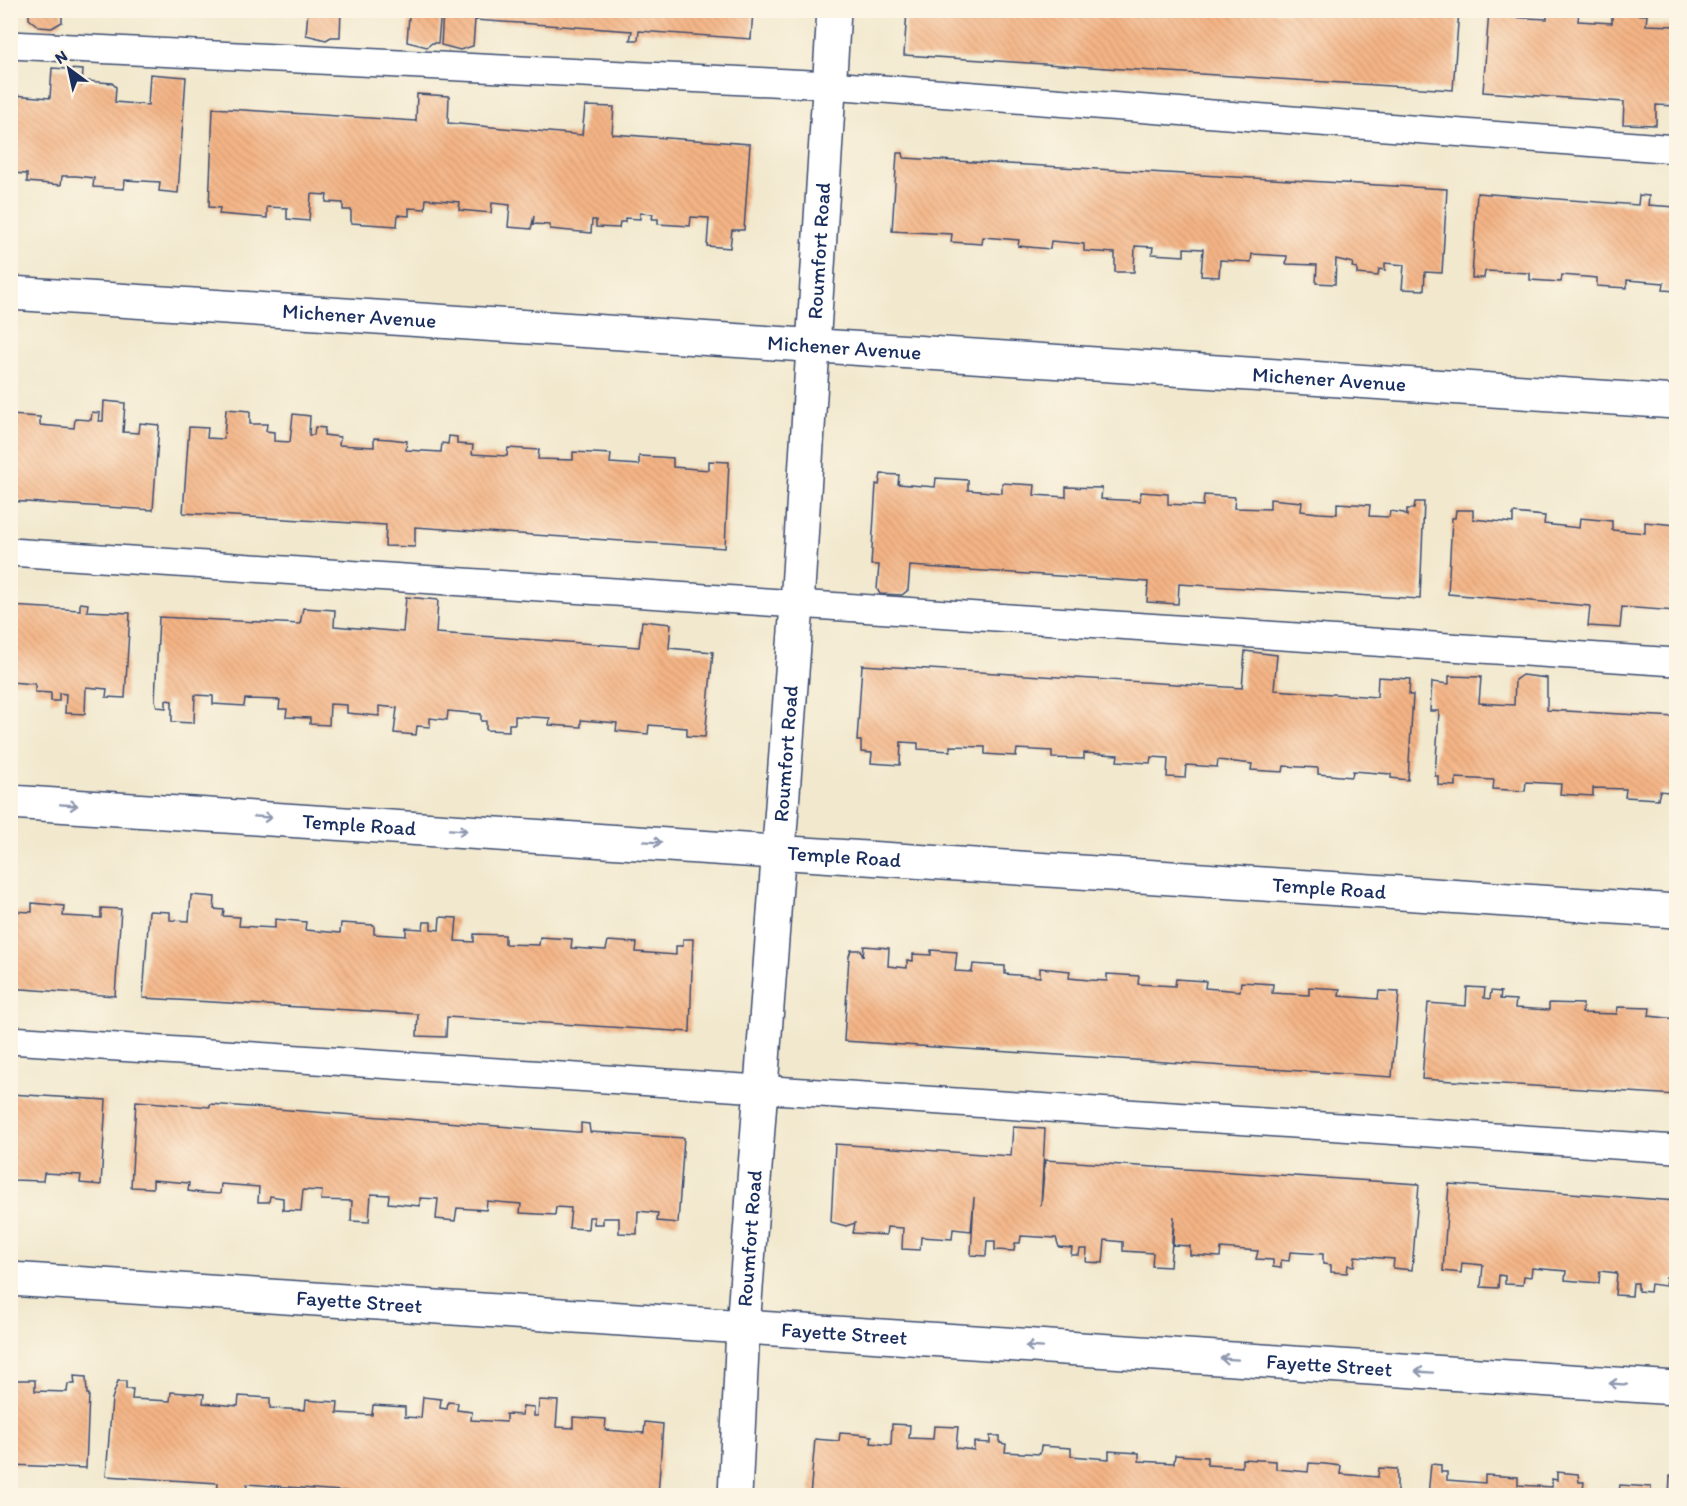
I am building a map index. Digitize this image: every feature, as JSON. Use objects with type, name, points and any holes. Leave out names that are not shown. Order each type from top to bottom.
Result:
[{"type":"street","name":"Roumfort Road","points":[[735,1496],[743,1328],[797,605],[811,345],[834,10]]},
{"type":"street","name":"Michener Avenue","points":[[10,293],[1677,402]]},
{"type":"street","name":"Temple Road","points":[[10,801],[1677,911]]},
{"type":"street","name":"Fayette Street","points":[[10,1279],[1677,1388]]},
{"type":"lane","points":[[10,45],[830,85],[1677,149]]},
{"type":"lane","points":[[10,552],[1677,662]]},
{"type":"lane","points":[[10,1040],[1677,1149]]},
{"type":"building","points":[[29,10],[62,10],[62,22],[52,28],[39,27],[29,19]]},
{"type":"building","points":[[308,10],[341,10],[340,37],[331,37],[326,40],[306,35]]},
{"type":"building","points":[[354,10],[441,10],[438,43],[432,43],[427,47],[407,42],[409,16]]},
{"type":"building","points":[[443,10],[753,10],[751,39],[639,31],[638,40],[630,40],[632,31],[475,20],[473,46],[460,50],[441,45]]},
{"type":"building","points":[[907,10],[1441,12],[1459,10],[1453,90],[904,55]]},
{"type":"building","points":[[1489,10],[1508,10],[1508,17],[1547,19],[1547,10],[1579,10],[1578,21],[1612,23],[1612,13],[1647,15],[1646,25],[1676,26],[1676,106],[1656,105],[1656,125],[1623,124],[1624,102],[1483,92]]},
{"type":"building","points":[[10,66],[16,67],[13,95],[50,98],[52,68],[83,70],[82,85],[87,81],[112,83],[116,87],[115,102],[148,105],[150,74],[186,77],[178,193],[159,191],[160,182],[125,180],[124,189],[93,187],[94,178],[62,176],[61,185],[27,182],[27,174],[10,173]]},
{"type":"building","points":[[417,94],[449,96],[448,123],[582,135],[585,106],[614,107],[612,134],[750,144],[744,230],[732,230],[730,248],[707,246],[709,218],[691,217],[690,226],[658,224],[658,219],[652,219],[653,214],[640,213],[640,219],[625,218],[625,222],[620,222],[619,228],[596,227],[596,220],[592,220],[591,233],[550,229],[550,225],[533,224],[534,216],[531,229],[508,227],[510,205],[492,203],[491,213],[459,210],[460,202],[426,199],[425,209],[409,208],[409,216],[398,215],[397,226],[351,223],[351,210],[343,210],[343,203],[326,202],[327,195],[311,194],[309,221],[287,219],[287,208],[267,207],[267,218],[219,214],[220,208],[209,207],[213,108],[416,121]]},
{"type":"building","points":[[897,153],[903,153],[904,158],[1447,189],[1442,273],[1425,272],[1424,290],[1402,289],[1404,265],[1385,263],[1385,270],[1379,269],[1378,276],[1357,274],[1357,268],[1352,267],[1353,263],[1336,259],[1335,284],[1316,283],[1317,265],[1286,264],[1287,256],[1252,254],[1251,262],[1220,260],[1219,277],[1201,276],[1203,249],[1184,248],[1184,256],[1152,254],[1153,247],[1135,246],[1134,272],[1115,272],[1115,253],[1084,251],[1084,244],[1051,241],[1050,249],[1018,246],[1019,240],[983,237],[982,244],[951,242],[952,234],[892,231]]},
{"type":"building","points":[[1477,193],[1638,205],[1639,195],[1649,196],[1648,205],[1676,207],[1676,291],[1663,290],[1664,283],[1627,280],[1627,288],[1597,286],[1597,278],[1562,275],[1561,282],[1530,280],[1530,273],[1485,271],[1484,278],[1472,278]]},
{"type":"building","points":[[104,401],[125,403],[123,432],[139,433],[140,423],[159,425],[153,510],[10,501],[10,415],[40,417],[40,425],[74,428],[75,419],[91,420],[92,412],[100,413],[99,421],[103,421]]},
{"type":"building","points":[[226,409],[250,411],[250,424],[267,424],[266,431],[274,432],[274,441],[290,442],[293,414],[310,416],[309,435],[314,435],[315,427],[325,428],[324,435],[340,437],[339,445],[374,447],[374,438],[390,439],[407,441],[406,450],[441,452],[442,443],[448,444],[449,436],[457,437],[457,444],[473,445],[472,454],[507,456],[508,448],[539,450],[538,459],[573,460],[573,452],[611,454],[610,463],[639,465],[639,456],[659,457],[673,458],[673,467],[709,470],[709,461],[729,462],[725,548],[415,527],[415,547],[385,546],[386,525],[183,513],[189,427],[208,428],[207,438],[224,439]]},
{"type":"building","points":[[881,474],[899,475],[898,484],[935,487],[936,478],[968,480],[968,490],[1002,493],[1002,483],[1035,485],[1034,495],[1066,497],[1066,487],[1102,488],[1101,499],[1140,501],[1141,492],[1168,494],[1168,504],[1203,506],[1204,495],[1235,497],[1234,508],[1270,509],[1270,499],[1302,502],[1301,511],[1337,514],[1337,503],[1370,505],[1369,516],[1389,517],[1390,511],[1404,513],[1407,516],[1407,509],[1414,509],[1415,502],[1424,502],[1420,599],[1179,584],[1178,604],[1147,602],[1148,582],[910,566],[908,590],[902,595],[880,594],[877,589],[879,565],[871,565],[876,484],[879,485]]},
{"type":"building","points":[[1456,510],[1473,510],[1473,519],[1513,523],[1513,513],[1545,516],[1544,524],[1579,528],[1580,518],[1612,521],[1612,530],[1645,533],[1645,522],[1676,525],[1676,611],[1622,607],[1620,628],[1588,626],[1590,606],[1448,594],[1452,518],[1455,518]]},
{"type":"building","points":[[406,597],[438,600],[436,633],[639,647],[642,621],[671,624],[669,648],[713,652],[705,737],[687,736],[687,728],[649,725],[648,734],[616,731],[617,723],[581,720],[581,727],[549,725],[550,718],[515,716],[515,724],[509,724],[509,731],[486,730],[486,721],[481,721],[481,714],[448,711],[447,720],[430,718],[430,727],[417,726],[416,735],[394,733],[397,708],[379,706],[379,716],[347,713],[347,705],[330,704],[329,725],[310,724],[310,718],[286,717],[287,709],[279,709],[280,700],[245,699],[244,706],[213,704],[213,696],[195,695],[194,723],[172,722],[172,701],[166,700],[166,708],[157,707],[155,700],[159,617],[300,624],[303,608],[335,610],[334,626],[403,632]]},
{"type":"building","points":[[80,603],[88,604],[87,611],[130,613],[125,698],[106,697],[107,689],[86,687],[85,714],[65,713],[66,694],[59,693],[59,701],[51,701],[51,693],[35,692],[35,684],[10,682],[10,606],[80,610]]},
{"type":"building","points":[[1245,651],[1277,655],[1274,690],[1377,697],[1378,677],[1410,679],[1409,695],[1413,695],[1408,780],[1391,778],[1391,774],[1353,771],[1352,777],[1318,774],[1318,768],[1284,766],[1283,772],[1251,770],[1252,764],[1218,760],[1217,767],[1186,765],[1185,778],[1167,777],[1168,758],[1151,757],[1150,763],[1117,761],[1118,755],[1084,753],[1084,759],[1052,758],[1052,751],[1017,749],[1016,756],[999,755],[985,754],[985,747],[950,746],[950,751],[918,749],[918,743],[901,742],[900,765],[871,763],[872,753],[861,752],[861,741],[857,741],[862,665],[1242,688]]},
{"type":"building","points":[[1522,675],[1547,678],[1547,710],[1676,717],[1676,793],[1660,791],[1658,799],[1625,797],[1626,789],[1593,788],[1593,796],[1560,794],[1561,784],[1526,782],[1525,791],[1493,789],[1494,780],[1456,778],[1456,786],[1438,785],[1438,776],[1435,776],[1439,711],[1430,711],[1432,682],[1449,684],[1449,676],[1481,677],[1479,703],[1514,705],[1515,680]]},
{"type":"building","points":[[191,895],[215,897],[214,909],[224,910],[223,916],[240,917],[239,926],[275,928],[275,919],[306,922],[305,930],[340,933],[341,923],[374,925],[374,934],[406,936],[406,928],[423,929],[424,922],[431,922],[431,929],[439,930],[440,917],[457,918],[455,941],[474,942],[474,934],[505,935],[505,944],[539,945],[540,937],[572,939],[571,948],[606,950],[608,941],[637,943],[636,952],[676,955],[676,946],[683,946],[683,939],[693,939],[690,1032],[447,1017],[446,1037],[417,1036],[418,1014],[143,998],[149,911],[170,912],[170,920],[189,921]]},
{"type":"building","points":[[32,903],[64,906],[63,916],[101,918],[101,908],[121,909],[115,996],[10,988],[10,911],[32,912]]},
{"type":"building","points":[[864,946],[889,948],[888,966],[907,968],[907,960],[913,961],[913,954],[931,955],[931,950],[957,952],[955,971],[972,972],[973,964],[1005,966],[1005,974],[1040,977],[1040,968],[1070,971],[1069,978],[1089,980],[1107,981],[1107,974],[1139,976],[1138,984],[1175,986],[1176,979],[1206,981],[1205,988],[1240,991],[1241,982],[1273,984],[1272,993],[1309,995],[1309,987],[1340,989],[1339,996],[1378,999],[1379,991],[1399,992],[1392,1077],[844,1041],[849,956],[851,950],[861,950],[863,957]]},
{"type":"building","points":[[1467,987],[1485,988],[1484,998],[1490,999],[1491,991],[1501,992],[1500,999],[1516,1000],[1515,1008],[1549,1010],[1549,1003],[1583,1004],[1582,1013],[1617,1014],[1618,1007],[1650,1008],[1649,1016],[1676,1019],[1676,1095],[1422,1079],[1428,1003],[1466,1006]]},
{"type":"building","points":[[10,1094],[106,1100],[101,1185],[80,1183],[81,1175],[44,1173],[43,1181],[13,1180]]},
{"type":"building","points":[[136,1101],[210,1107],[210,1104],[577,1132],[581,1132],[581,1123],[589,1124],[590,1132],[684,1138],[678,1223],[657,1221],[658,1213],[638,1211],[637,1234],[619,1233],[619,1218],[603,1218],[603,1224],[594,1224],[594,1217],[589,1217],[588,1229],[569,1228],[571,1208],[556,1207],[555,1215],[520,1213],[521,1204],[487,1201],[486,1210],[457,1208],[455,1221],[436,1219],[438,1199],[420,1198],[420,1206],[388,1203],[389,1195],[371,1194],[369,1222],[351,1221],[352,1201],[321,1200],[322,1191],[303,1190],[301,1211],[283,1210],[283,1198],[270,1196],[269,1202],[258,1202],[259,1187],[221,1184],[220,1194],[202,1193],[188,1191],[189,1183],[153,1180],[153,1188],[131,1187]]},
{"type":"building","points":[[1013,1127],[1045,1129],[1041,1206],[1045,1160],[1419,1184],[1412,1270],[1393,1268],[1394,1259],[1355,1256],[1354,1266],[1348,1265],[1347,1273],[1331,1272],[1331,1265],[1323,1264],[1323,1254],[1290,1252],[1289,1261],[1281,1260],[1281,1268],[1273,1267],[1273,1260],[1256,1259],[1258,1251],[1221,1248],[1220,1257],[1190,1255],[1190,1246],[1173,1245],[1174,1216],[1170,1267],[1152,1266],[1153,1253],[1123,1251],[1123,1242],[1105,1240],[1103,1263],[1086,1262],[1087,1249],[1080,1249],[1079,1255],[1071,1255],[1072,1248],[1059,1247],[1056,1238],[1021,1236],[1020,1243],[1015,1243],[1014,1251],[995,1250],[995,1241],[987,1241],[986,1256],[971,1255],[974,1197],[971,1231],[953,1229],[952,1239],[921,1237],[920,1250],[902,1249],[903,1228],[887,1227],[886,1235],[853,1233],[855,1223],[846,1226],[831,1222],[835,1144],[1011,1156]]},
{"type":"building","points":[[1449,1184],[1676,1201],[1676,1278],[1666,1277],[1665,1286],[1651,1284],[1650,1292],[1638,1291],[1638,1283],[1633,1283],[1632,1296],[1615,1295],[1617,1273],[1600,1271],[1599,1283],[1565,1280],[1566,1271],[1532,1268],[1531,1277],[1524,1276],[1523,1285],[1505,1284],[1505,1276],[1499,1275],[1498,1288],[1481,1287],[1483,1265],[1462,1263],[1461,1273],[1443,1271]]},
{"type":"building","points":[[74,1376],[86,1377],[87,1394],[89,1394],[86,1468],[10,1465],[10,1380],[35,1380],[35,1391],[67,1392],[68,1384],[75,1384]]},
{"type":"building","points":[[118,1381],[126,1381],[126,1389],[133,1389],[132,1399],[170,1401],[171,1392],[204,1394],[203,1403],[238,1406],[239,1396],[270,1398],[270,1408],[305,1410],[306,1400],[338,1402],[337,1413],[372,1415],[373,1405],[405,1407],[405,1417],[421,1418],[423,1397],[441,1399],[440,1408],[447,1409],[448,1402],[458,1403],[457,1410],[472,1412],[471,1420],[506,1422],[506,1414],[522,1415],[523,1406],[534,1407],[534,1416],[538,1416],[539,1400],[558,1401],[556,1427],[573,1428],[573,1417],[606,1419],[605,1430],[644,1433],[645,1422],[663,1424],[658,1496],[409,1496],[247,1484],[246,1496],[217,1496],[218,1483],[106,1476],[112,1399]]},
{"type":"building","points":[[892,1424],[910,1425],[909,1438],[933,1439],[934,1426],[958,1427],[956,1448],[974,1450],[974,1442],[990,1443],[990,1436],[1000,1436],[1000,1443],[1006,1444],[1005,1452],[1040,1454],[1041,1446],[1071,1448],[1071,1456],[1109,1459],[1109,1451],[1139,1453],[1139,1461],[1174,1463],[1175,1455],[1207,1457],[1207,1465],[1242,1467],[1242,1459],[1276,1461],[1276,1469],[1308,1472],[1309,1463],[1325,1464],[1341,1466],[1340,1474],[1378,1477],[1379,1468],[1397,1469],[1397,1496],[810,1496],[815,1439],[839,1441],[840,1433],[855,1434],[872,1436],[871,1443],[891,1445]]},
{"type":"building","points":[[1431,1464],[1441,1465],[1441,1472],[1447,1472],[1447,1480],[1485,1483],[1485,1475],[1518,1477],[1518,1485],[1552,1487],[1552,1479],[1557,1480],[1557,1472],[1578,1474],[1579,1482],[1584,1482],[1583,1490],[1619,1492],[1620,1485],[1651,1487],[1651,1496],[1428,1496]]},
{"type":"building","points":[[1670,1476],[1676,1476],[1676,1496],[1669,1496]]}]
